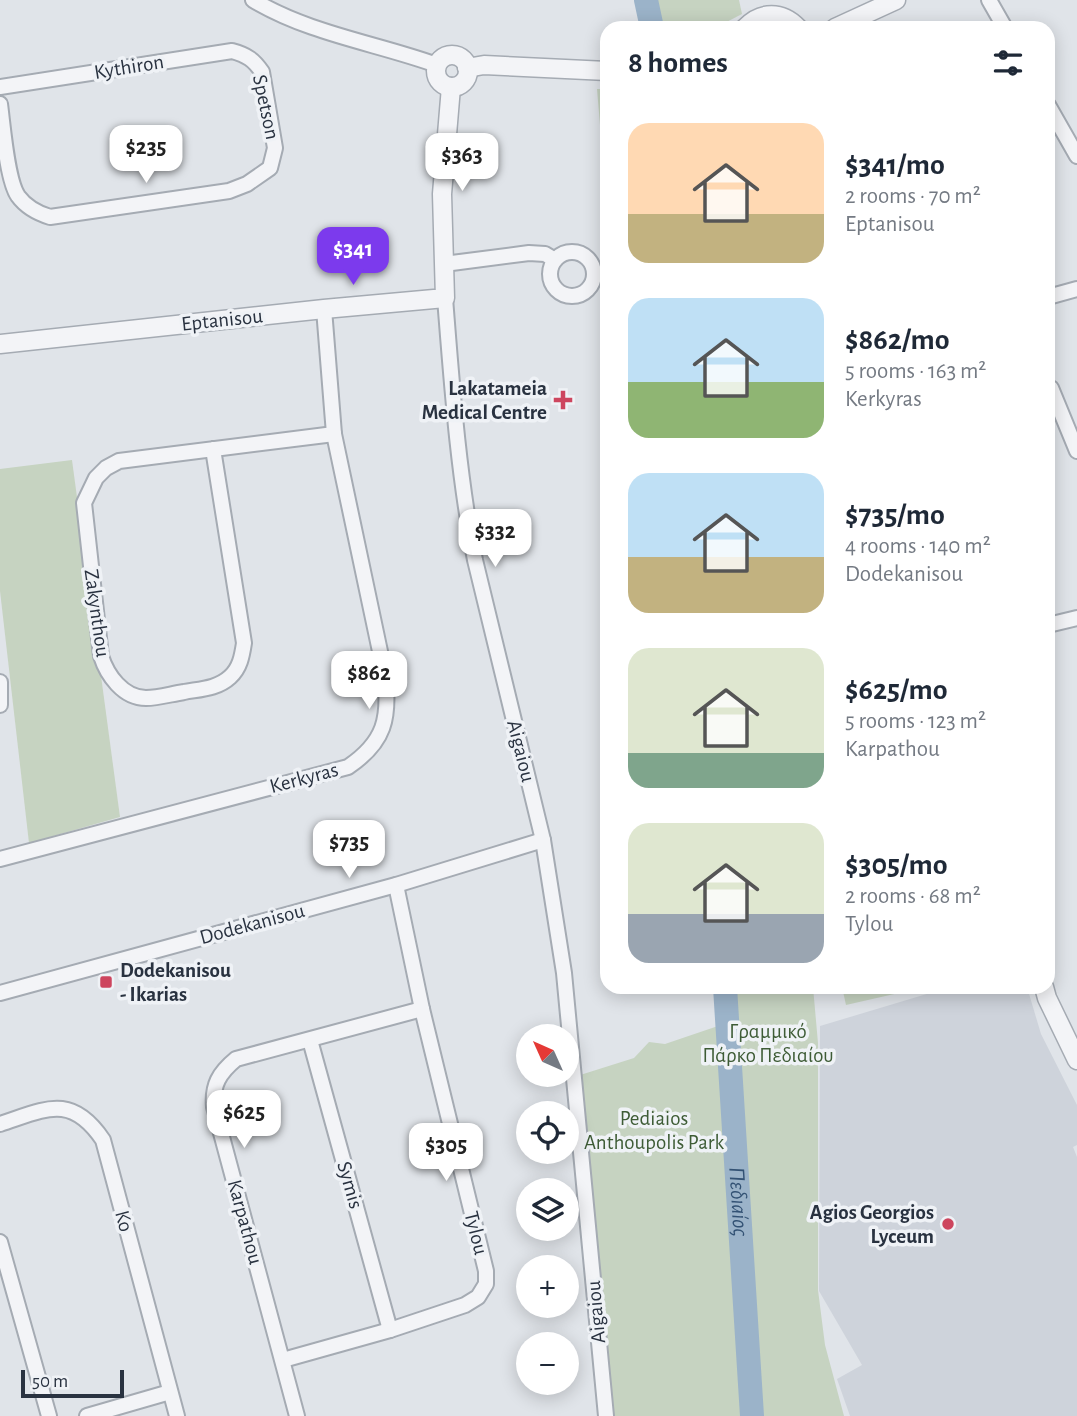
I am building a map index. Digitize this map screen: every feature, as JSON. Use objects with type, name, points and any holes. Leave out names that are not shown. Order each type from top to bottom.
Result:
[{"type":"street","points":[[253,0],[340,37],[397,51],[438,65]]},
{"type":"street","points":[[850,21],[896,0]]},
{"type":"street","points":[[989,0],[1001,21]]},
{"type":"street","points":[[752,21],[767,7],[790,21]]},
{"type":"street","name":"Kythiron","points":[[0,87],[232,51],[245,54],[256,62]]},
{"type":"street","points":[[455,56],[463,61],[467,68],[465,80],[451,87],[436,75],[438,65],[444,58],[455,56]]},
{"type":"street","name":"Spetson","points":[[0,104],[12,182],[17,195],[37,213],[50,217],[229,191],[247,184],[270,168],[275,148],[262,72],[256,62]]},
{"type":"street","points":[[467,68],[484,65],[600,71]]},
{"type":"street","name":"Aigaiou","points":[[451,87],[442,194],[445,298],[458,457],[466,515],[544,840],[564,973],[606,1416]]},
{"type":"street","points":[[1055,117],[1077,156]]},
{"type":"street","points":[[444,264],[529,253],[545,254],[555,260]]},
{"type":"street","points":[[1055,295],[1077,289]]},
{"type":"street","name":"Eptanisou","points":[[0,344],[445,298]]},
{"type":"street","name":"Kerkyras","points":[[0,859],[348,767],[379,738],[387,712],[386,676],[334,434],[324,309]]},
{"type":"street","points":[[1055,398],[1077,451]]},
{"type":"street","name":"Zakynthou","points":[[213,450],[244,643],[241,662],[232,676],[211,687],[145,698],[132,695],[116,683],[106,670],[101,656],[84,503],[96,478],[119,461],[334,434]]},
{"type":"street","points":[[1055,623],[1077,618]]},
{"type":"street","points":[[0,682],[0,705]]},
{"type":"street","name":"Dodekanisou","points":[[0,993],[396,885],[544,840]]},
{"type":"street","name":"Tylou","points":[[283,1360],[465,1305],[478,1297],[486,1284],[486,1271],[422,1009],[396,885]]},
{"type":"street","points":[[1046,994],[1077,1060]]},
{"type":"street","name":"Karpathou","points":[[296,1416],[212,1094],[224,1069],[236,1059],[422,1009]]},
{"type":"street","name":"Symis","points":[[310,1040],[390,1329]]},
{"type":"street","name":"Ko","points":[[0,1124],[51,1107],[68,1109],[81,1115],[103,1140],[177,1416]]},
{"type":"street","points":[[0,1242],[49,1416]]},
{"type":"street","points":[[87,1416],[170,1392]]},
{"type":"shaded area","name":"Agios Georgios Lyceum","points":[[927,994],[1029,994],[1041,1034],[1077,1105],[1077,1145],[1073,1147],[1077,1157],[1077,1416],[850,1416],[837,1379],[862,1365],[819,1291],[820,1026]]},
{"type":"green space","points":[[636,0],[739,0],[742,14],[728,21],[639,21]]},
{"type":"green space","points":[[597,89],[600,89],[600,125]]},
{"type":"green space","points":[[72,460],[120,817],[29,843],[0,591],[0,469]]},
{"type":"green space","points":[[716,994],[814,994],[818,1043],[818,1290],[825,1345],[844,1416],[612,1416],[579,1075],[634,1058],[649,1042],[665,1044],[718,1026]]},
{"type":"green space","points":[[844,994],[894,994],[846,1005]]},
{"type":"waterway","name":"Πεδιαίος","points":[[646,0],[650,21]]},
{"type":"waterway","name":"Πεδιαίος","points":[[725,994],[752,1416]]},
{"type":"place","name":"Lakatameia Medical Centre","points":[[563,400]]},
{"type":"place","name":"Dodekanisou - Ikarias","points":[[106,982]]},
{"type":"place","name":"Agios Georgios Lyceum","points":[[948,1224]]},
{"type":"park label","name":"Γραμμικό Πάρκο Πεδιαίου","points":[[768,1043]]},
{"type":"park label","name":"Pediaios Anthoupolis Park","points":[[654,1130]]}]
